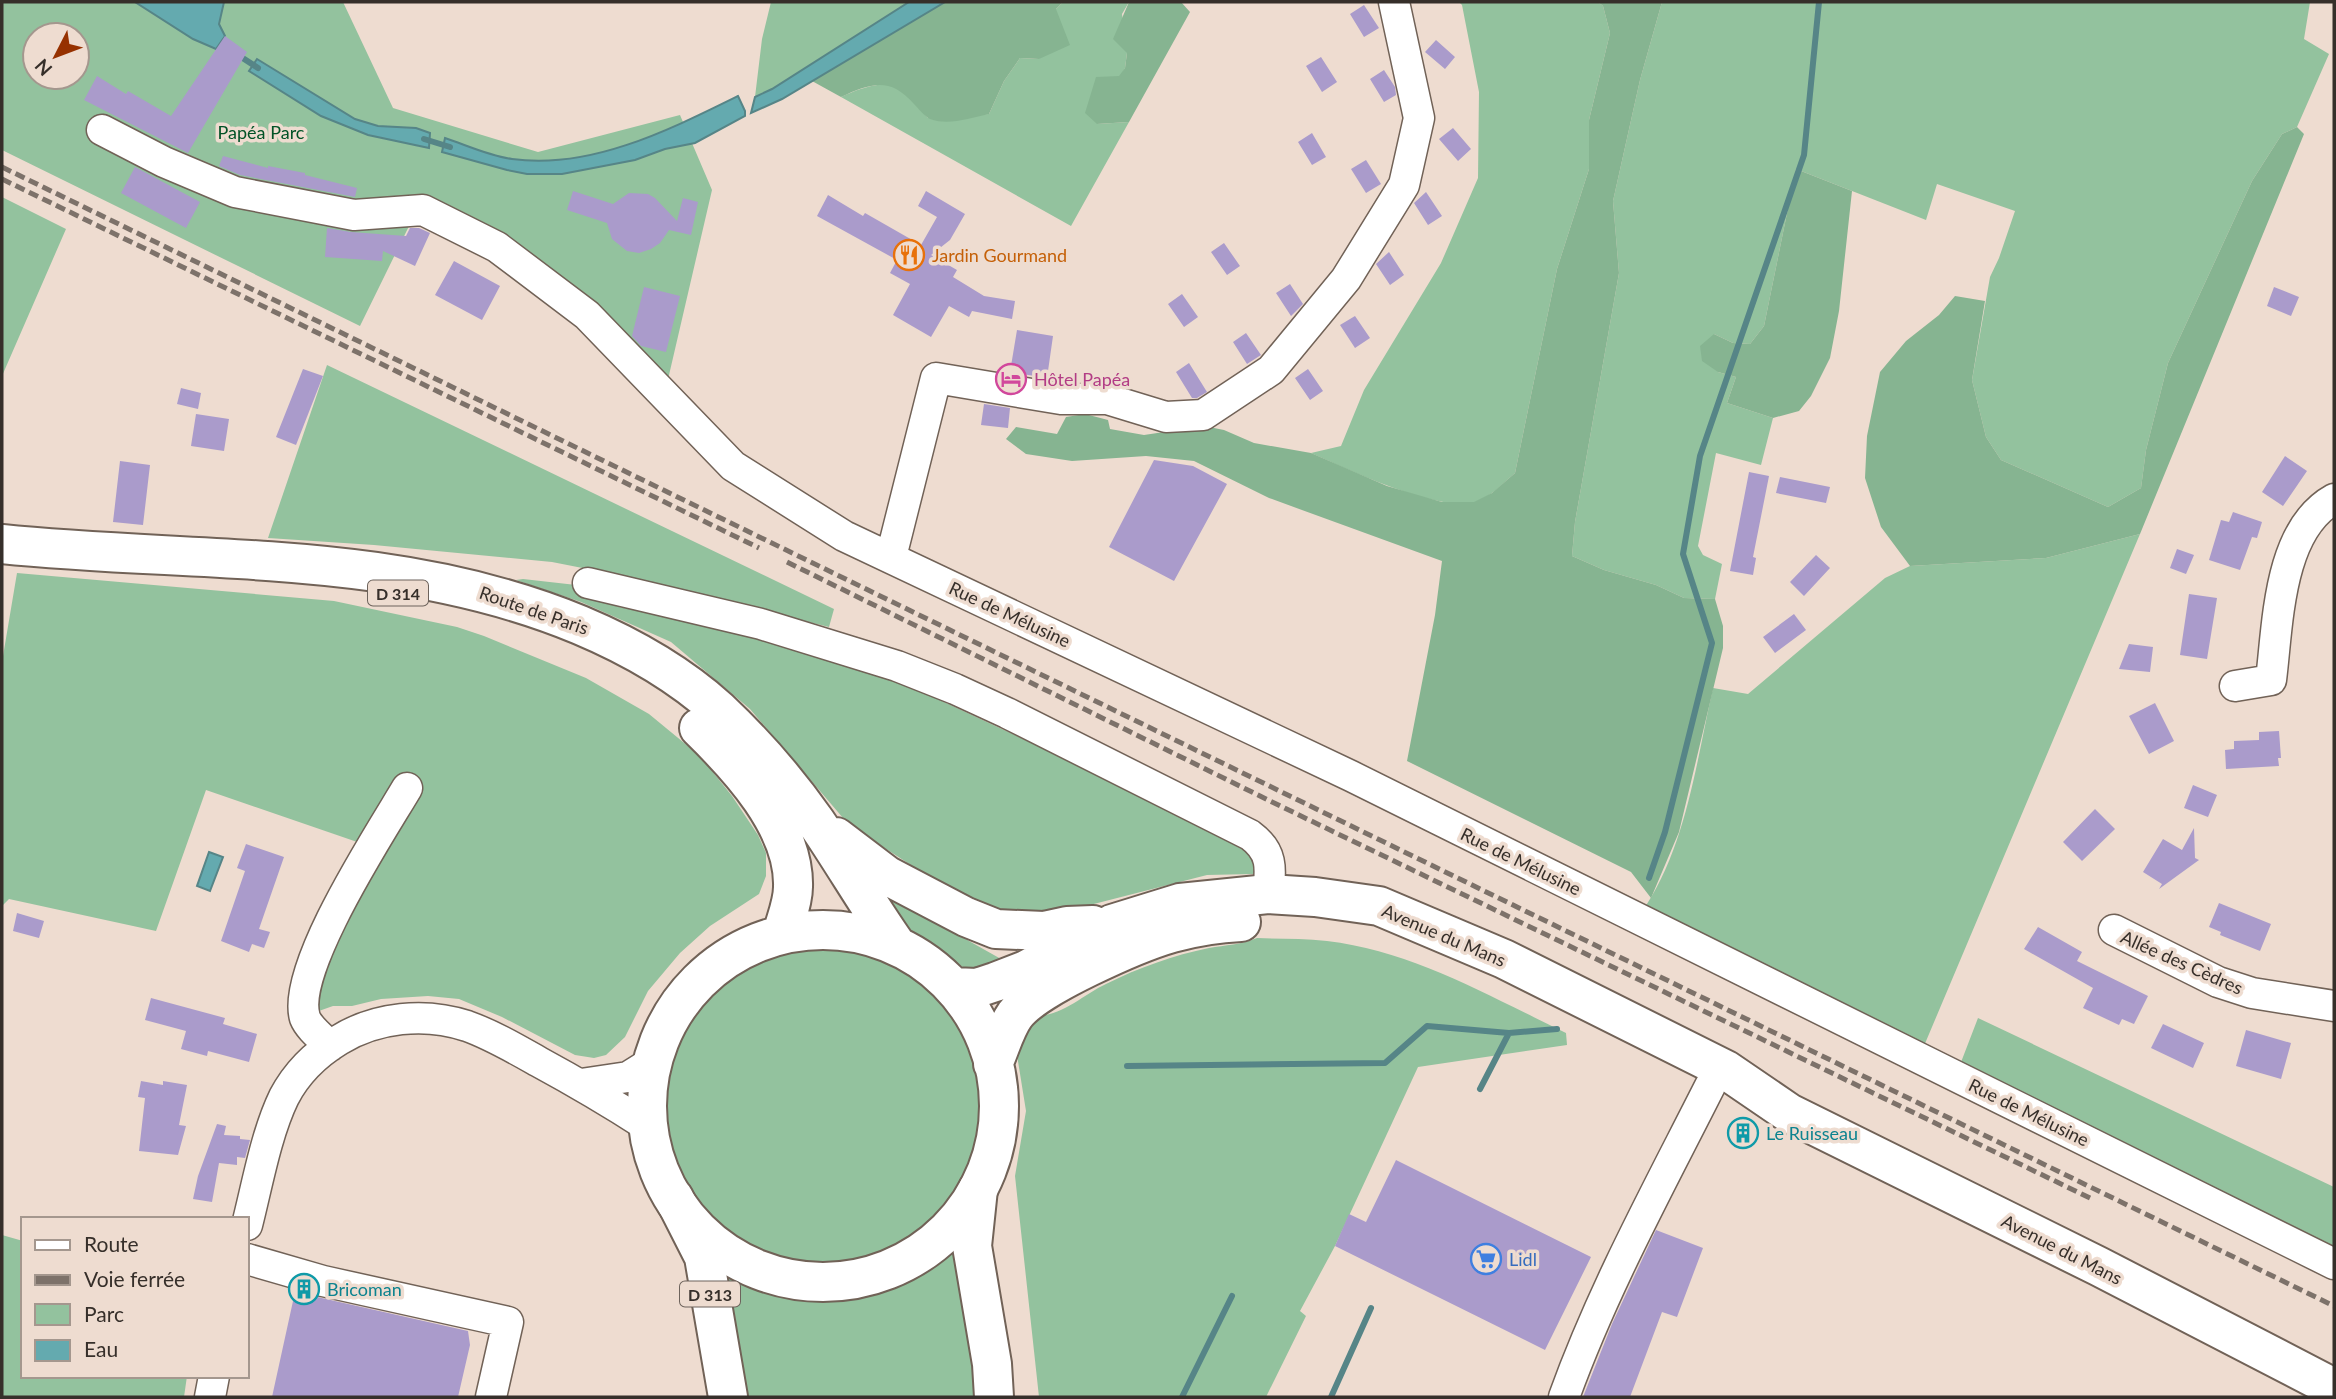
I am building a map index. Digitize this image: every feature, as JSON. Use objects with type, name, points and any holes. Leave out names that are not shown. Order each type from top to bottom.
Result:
[{"type":"main road","name":"Route de Paris","points":[[17,546],[252,559],[364,569],[461,586],[553,614],[600,634],[681,679],[719,710],[778,774],[815,822],[897,946]]},
{"type":"main road","name":"Route de Paris","points":[[17,546],[157,567],[357,586],[433,599],[489,615],[587,655],[667,701],[699,728],[724,753],[770,812],[786,842],[792,865],[792,895],[782,934]]},
{"type":"main road","points":[[815,822],[886,876],[966,917],[996,929],[1044,931],[1067,926],[1112,924]]},
{"type":"main road","name":"Avenue du Mans","points":[[953,987],[977,988],[1008,977],[1112,924],[1180,903],[1268,894],[1379,906],[1504,959],[1726,1069],[1789,1113],[2098,1266],[2334,1388]]},
{"type":"main road","name":"Avenue du Mans","points":[[993,1064],[1015,1016],[1028,1003],[1085,970],[1171,933],[1216,924],[1269,920],[1356,928],[1415,946],[1487,976],[1730,1096],[1789,1113]]},
{"type":"main road","points":[[817,930],[847,931],[897,946],[925,962],[953,987],[980,1027],[993,1064],[999,1095],[998,1130],[989,1164],[978,1189],[960,1218],[946,1233],[916,1255],[879,1273],[823,1282],[796,1280],[766,1272],[738,1260],[718,1247],[694,1225],[674,1198],[659,1168],[649,1127],[648,1093],[652,1062],[663,1034],[678,1007],[699,980],[741,950],[782,934],[817,930]]},
{"type":"main road","points":[[978,1189],[972,1246],[992,1364],[994,1397]]},
{"type":"main road","name":"D 313","points":[[674,1198],[704,1257],[728,1397]]},
{"type":"street","points":[[891,557],[936,378],[1061,399],[1107,399],[1166,417],[1203,415],[1271,370],[1346,279],[1404,185],[1419,118],[1394,2]]},
{"type":"street","name":"Rue de Mélusine","points":[[103,130],[164,162],[234,192],[355,215],[422,210],[497,247],[587,315],[733,466],[844,536],[1351,776],[2334,1264]]},
{"type":"street","points":[[2235,686],[2270,680],[2284,571],[2294,546],[2308,524],[2334,499]]},
{"type":"street","points":[[588,583],[761,624],[897,666],[965,694],[1250,835],[1262,844],[1268,857],[1268,894]]},
{"type":"street","points":[[330,1046],[306,1020],[303,1004],[308,976],[343,895],[407,788]]},
{"type":"street","name":"Allée des Cèdres","points":[[2114,930],[2218,982],[2252,993],[2334,1006]]},
{"type":"street","points":[[248,1221],[264,1158],[284,1097],[306,1066],[330,1046],[368,1026],[390,1020],[440,1020],[476,1030],[581,1084],[649,1127]]},
{"type":"street","points":[[581,1084],[628,1077],[652,1062]]},
{"type":"street","points":[[1564,1397],[1611,1280],[1710,1086]]},
{"type":"street","points":[[248,1259],[323,1281],[508,1322],[491,1397]]},
{"type":"street","points":[[210,1397],[214,1378]]},
{"type":"green space","name":"Papéa Parc","points":[[2,2],[343,2],[393,108],[538,152],[680,115],[712,190],[666,388],[452,211],[411,222],[360,326],[2,150]]},
{"type":"green space","points":[[771,2],[909,2],[772,89],[755,97],[762,39]]},
{"type":"green space","points":[[945,2],[1063,2],[1056,9],[1070,45],[1039,59],[1020,58],[1004,81],[989,114],[959,121],[930,119],[905,95],[889,86],[862,88],[841,97],[812,81]]},
{"type":"green space","points":[[1063,2],[1129,2],[1122,14],[1127,53],[1125,68],[1097,124],[1129,122],[1071,226],[841,97],[863,88],[886,85],[905,91],[928,118],[989,114],[1004,81],[1020,58],[1039,59],[1056,9]]},
{"type":"green space","points":[[1129,2],[1181,2],[1190,12],[1129,122],[1097,124],[1085,113],[1096,77],[1119,76],[1125,68],[1127,53],[1113,39]]},
{"type":"green space","points":[[1459,2],[1598,2],[1603,6],[1610,33],[1589,120],[1589,169],[1557,269],[1515,473],[1481,500],[1460,504],[1417,496],[1393,488],[1311,453],[1341,446],[1364,390],[1441,263],[1478,178],[1479,92],[1462,5]]},
{"type":"green space","points":[[1598,2],[1662,2],[1640,80],[1613,201],[1619,273],[1575,522],[1572,556],[1604,570],[1656,585],[1684,598],[1715,599],[1723,626],[1723,648],[1679,832],[1651,898],[1631,872],[1407,761],[1435,615],[1442,561],[1269,498],[1194,461],[1146,456],[1072,461],[1026,454],[1006,439],[1016,427],[1057,434],[1066,417],[1085,414],[1108,420],[1110,429],[1144,435],[1204,426],[1224,430],[1254,443],[1311,453],[1387,486],[1442,502],[1474,502],[1492,493],[1515,473],[1557,269],[1589,169],[1589,120],[1610,33],[1603,6]]},
{"type":"green space","points":[[1662,2],[2310,2],[2304,39],[2329,54],[2297,127],[2282,134],[2252,181],[2168,363],[2146,450],[2141,488],[2108,507],[2001,460],[1986,437],[1972,380],[1990,277],[2015,211],[1937,184],[1926,220],[1796,169],[1764,326],[1750,344],[1733,343],[1714,334],[1718,372],[1736,377],[1727,403],[1773,418],[1761,465],[1716,453],[1698,546],[1703,555],[1722,564],[1715,599],[1684,598],[1656,585],[1604,570],[1572,556],[1575,522],[1619,273],[1613,201],[1640,80]]},
{"type":"green space","points":[[2297,127],[2304,134],[2140,534],[2046,558],[1910,566],[1881,527],[1865,478],[1867,436],[1880,372],[1906,341],[1939,315],[1955,296],[1985,301],[1972,380],[1986,437],[2001,460],[2108,507],[2141,488],[2146,450],[2168,363],[2252,181],[2282,134]]},
{"type":"green space","points":[[1796,169],[1852,191],[1839,311],[1830,358],[1811,396],[1799,411],[1773,418],[1727,403],[1736,377],[1718,372],[1702,361],[1700,346],[1714,334],[1733,343],[1750,344],[1764,326]]},
{"type":"green space","points":[[2,197],[66,229],[2,376]]},
{"type":"green space","points":[[327,365],[834,609],[829,627],[618,575],[552,562],[268,538]]},
{"type":"green space","points":[[2140,534],[1921,1053],[1641,913],[1669,861],[1688,805],[1713,688],[1748,694],[1885,578],[1910,566],[2046,558]]},
{"type":"green space","points":[[17,573],[334,601],[457,627],[586,678],[649,714],[700,756],[732,796],[758,835],[766,853],[766,876],[759,894],[710,926],[680,953],[648,991],[625,1037],[606,1055],[594,1058],[575,1055],[502,1017],[459,999],[428,996],[381,999],[352,1006],[333,1006],[316,1012],[314,1008],[363,844],[206,790],[156,931],[9,899],[2,906],[2,662]]},
{"type":"green space","points":[[516,580],[585,586],[593,598],[619,607],[749,634],[884,674],[1143,795],[1244,847],[1260,861],[1253,874],[1207,875],[1043,917],[990,910],[931,878],[849,825],[750,709],[671,642],[581,602]]},
{"type":"green space","points":[[880,891],[1010,965],[972,971],[956,964],[931,944],[896,924]]},
{"type":"green space","points":[[1257,938],[1327,941],[1389,954],[1450,977],[1566,1033],[1567,1045],[1418,1067],[1335,1246],[1300,1311],[1306,1316],[1266,1397],[1039,1397],[1015,1176],[1026,1111],[1017,1055],[1021,1041],[1038,1015],[1064,1009],[1098,988],[1131,973],[1183,954]]},
{"type":"green space","points":[[809,941],[841,941],[888,953],[916,968],[941,988],[961,1013],[976,1041],[985,1072],[988,1104],[985,1136],[976,1167],[961,1195],[941,1220],[916,1240],[888,1255],[841,1267],[809,1267],[778,1260],[748,1248],[721,1230],[699,1208],[681,1181],[669,1151],[662,1120],[662,1088],[669,1057],[681,1027],[699,1000],[721,978],[748,960],[778,948]]},
{"type":"green space","points":[[1978,1018],[2334,1187],[2334,1252],[1958,1070]]},
{"type":"green space","points":[[2,1235],[21,1240],[21,1378],[187,1378],[184,1397],[2,1397]]},
{"type":"green space","points":[[956,1242],[983,1397],[735,1397],[716,1259],[775,1288],[813,1295],[833,1294],[902,1280],[924,1270]]},
{"type":"water","points":[[135,2],[224,2],[219,24],[225,36],[216,49],[193,39]]},
{"type":"water","points":[[909,2],[945,2],[782,99],[751,113],[755,97],[772,89]]},
{"type":"water","points":[[257,59],[355,119],[378,126],[416,128],[430,133],[429,148],[368,135],[321,116],[249,71]]},
{"type":"water","points":[[738,96],[745,116],[695,143],[665,149],[635,160],[562,174],[527,174],[442,152],[445,138],[503,158],[541,161],[571,159],[600,153],[657,134]]},
{"type":"water","points":[[209,852],[223,857],[210,891],[197,886]]},
{"type":"building","points":[[1364,5],[1379,28],[1364,37],[1350,14]]},
{"type":"building","points":[[225,36],[247,52],[188,153],[84,100],[97,76],[171,116]]},
{"type":"building","points":[[1436,40],[1455,57],[1445,69],[1425,52]]},
{"type":"building","points":[[1321,57],[1337,82],[1322,92],[1306,66]]},
{"type":"building","points":[[1384,70],[1395,87],[1396,95],[1384,102],[1370,79]]},
{"type":"building","points":[[1453,128],[1471,149],[1458,161],[1439,139]]},
{"type":"building","points":[[1312,133],[1326,157],[1312,165],[1298,142]]},
{"type":"building","points":[[223,156],[268,168],[305,173],[357,188],[355,197],[240,175],[219,166]]},
{"type":"building","points":[[1366,160],[1381,184],[1366,193],[1351,169]]},
{"type":"building","points":[[135,167],[200,202],[186,228],[121,193]]},
{"type":"building","points":[[573,191],[613,204],[629,193],[648,194],[677,221],[683,198],[698,202],[691,235],[669,230],[660,243],[651,249],[639,253],[627,251],[612,239],[607,223],[567,210]]},
{"type":"building","name":"Jardin Gourmand","points":[[926,191],[965,214],[950,240],[931,255],[957,270],[953,277],[984,296],[1015,301],[1012,319],[972,311],[969,317],[949,306],[931,337],[893,315],[910,284],[890,273],[897,260],[817,216],[828,195],[921,245],[937,217],[918,206]]},
{"type":"building","points":[[1426,192],[1442,216],[1428,225],[1414,203]]},
{"type":"building","points":[[327,228],[406,236],[410,228],[419,228],[430,233],[415,266],[383,251],[382,261],[325,257]]},
{"type":"building","points":[[1224,243],[1240,266],[1227,275],[1211,252]]},
{"type":"building","points":[[1389,252],[1404,275],[1390,285],[1376,264]]},
{"type":"building","points":[[454,261],[500,286],[482,320],[435,295]]},
{"type":"building","points":[[1290,284],[1303,304],[1291,316],[1276,293]]},
{"type":"building","points":[[644,287],[680,296],[666,352],[641,346],[632,336]]},
{"type":"building","points":[[2274,287],[2299,297],[2291,316],[2267,306]]},
{"type":"building","points":[[1182,294],[1198,317],[1184,327],[1168,304]]},
{"type":"building","points":[[1355,316],[1370,338],[1355,348],[1340,325]]},
{"type":"building","points":[[1017,330],[1053,336],[1047,378],[1010,372]]},
{"type":"building","points":[[1246,333],[1261,355],[1247,364],[1233,342]]},
{"type":"building","points":[[1189,363],[1207,392],[1197,398],[1192,398],[1176,372]]},
{"type":"building","points":[[303,369],[323,376],[296,445],[276,437]]},
{"type":"building","points":[[1308,369],[1323,391],[1310,400],[1295,378]]},
{"type":"building","points":[[181,388],[201,393],[198,409],[177,404]]},
{"type":"building","points":[[984,404],[1010,408],[1008,428],[981,425]]},
{"type":"building","points":[[196,414],[229,419],[224,451],[191,446]]},
{"type":"building","points":[[2285,456],[2307,471],[2283,506],[2262,492]]},
{"type":"building","points":[[1154,460],[1193,466],[1227,484],[1174,581],[1109,547]]},
{"type":"building","points":[[120,461],[150,465],[143,525],[113,522]]},
{"type":"building","points":[[1749,472],[1769,476],[1753,557],[1756,558],[1753,575],[1730,571]]},
{"type":"building","points":[[1780,477],[1830,487],[1826,503],[1776,493]]},
{"type":"building","points":[[2233,512],[2262,522],[2257,538],[2252,537],[2240,570],[2209,560],[2221,520],[2229,522]]},
{"type":"building","points":[[2177,549],[2194,555],[2186,574],[2170,568]]},
{"type":"building","points":[[1816,555],[1830,568],[1804,596],[1790,582]]},
{"type":"building","points":[[2189,594],[2217,598],[2207,659],[2180,655]]},
{"type":"building","points":[[1794,614],[1806,630],[1775,653],[1763,637]]},
{"type":"building","points":[[2129,644],[2153,647],[2150,672],[2119,669]]},
{"type":"building","points":[[2155,703],[2174,741],[2149,754],[2129,716]]},
{"type":"building","points":[[2279,731],[2279,766],[2226,769],[2225,750],[2234,749],[2234,741],[2259,740],[2259,732]]},
{"type":"building","points":[[2193,785],[2217,795],[2208,817],[2184,808]]},
{"type":"building","points":[[2095,809],[2115,829],[2082,861],[2063,842]]},
{"type":"building","points":[[2194,828],[2195,858],[2199,860],[2159,889],[2162,884],[2143,872],[2163,839],[2182,850]]},
{"type":"building","points":[[246,844],[284,857],[259,929],[270,932],[264,948],[252,944],[249,952],[221,941],[245,871],[237,868]]},
{"type":"building","points":[[2219,903],[2271,924],[2260,951],[2220,935],[2221,932],[2209,927]]},
{"type":"building","points":[[17,913],[44,921],[39,938],[13,931]]},
{"type":"building","points":[[2038,927],[2082,952],[2077,961],[2148,996],[2134,1024],[2122,1019],[2119,1025],[2083,1008],[2093,988],[2024,949]]},
{"type":"building","points":[[151,998],[225,1018],[223,1024],[257,1034],[249,1062],[208,1051],[207,1056],[181,1049],[186,1031],[145,1020]]},
{"type":"building","points":[[2163,1024],[2204,1043],[2193,1068],[2151,1048]]},
{"type":"building","points":[[2246,1030],[2291,1043],[2281,1079],[2236,1066]]},
{"type":"building","points":[[141,1081],[187,1085],[179,1125],[186,1126],[178,1155],[139,1151],[145,1098],[138,1097]]},
{"type":"building","points":[[217,1124],[226,1126],[224,1135],[250,1140],[245,1158],[237,1157],[237,1165],[219,1163],[212,1202],[193,1199],[198,1176]]},
{"type":"building","points":[[1396,1160],[1591,1257],[1545,1350],[1335,1246],[1349,1214],[1366,1222]]},
{"type":"building","points":[[1656,1230],[1703,1248],[1677,1317],[1662,1312],[1630,1397],[1583,1397],[1612,1324]]},
{"type":"building","name":"Bricoman","points":[[295,1292],[468,1331],[470,1345],[458,1397],[272,1397]]},
{"type":"waterway","points":[[1649,878],[1665,832],[1712,643],[1683,554],[1700,456],[1804,155],[1819,2]]},
{"type":"waterway","points":[[238,55],[258,68]]},
{"type":"waterway","points":[[424,139],[450,147]]},
{"type":"waterway","points":[[1127,1066],[1385,1063],[1427,1026],[1509,1033]]},
{"type":"waterway","points":[[1480,1089],[1509,1033],[1557,1029]]},
{"type":"waterway","points":[[1182,1397],[1232,1296]]},
{"type":"waterway","points":[[1331,1397],[1371,1308]]},
{"type":"railway","points":[[2,167],[2334,1306]]},
{"type":"railway","points":[[2,179],[759,548]]},
{"type":"railway","points":[[787,562],[1268,800],[2092,1199]]},
{"type":"place","name":"Jardin Gourmand","points":[[909,255]]},
{"type":"place","name":"Hôtel Papéa","points":[[1011,379]]},
{"type":"place","name":"Le Ruisseau","points":[[1743,1133]]},
{"type":"place","name":"Lidl","points":[[1486,1259]]},
{"type":"place","name":"Bricoman","points":[[304,1289]]}]
